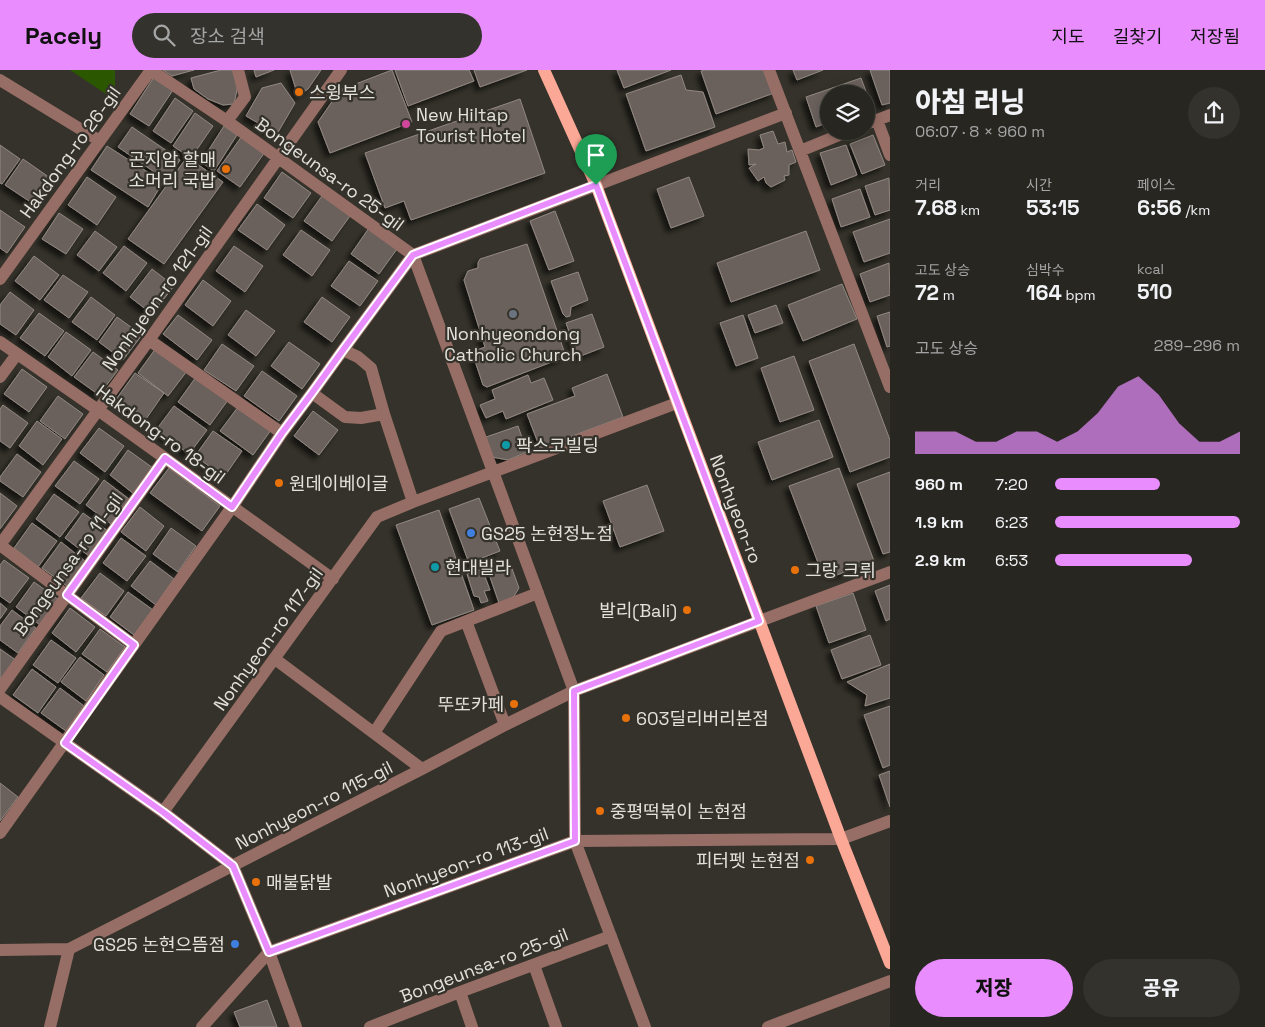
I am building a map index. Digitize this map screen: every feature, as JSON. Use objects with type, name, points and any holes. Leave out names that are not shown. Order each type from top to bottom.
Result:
[{"type":"main road","name":"Nonhyeon-ro","points":[[544,70],[596,185],[841,839],[890,963]]},
{"type":"street","name":"Bongeunsa-ro 25-gil","points":[[151,70],[413,255],[574,691],[575,841],[645,1027]]},
{"type":"street","name":"Hakdong-ro 26-gil","points":[[0,279],[151,70]]},
{"type":"street","points":[[227,122],[245,97],[238,70]]},
{"type":"street","name":"Nonhyeon-ro 121-gil","points":[[0,545],[149,340],[340,70]]},
{"type":"street","points":[[769,70],[890,387]]},
{"type":"street","points":[[0,80],[100,141]]},
{"type":"street","points":[[0,833],[232,507],[282,433],[413,255],[786,113]]},
{"type":"street","points":[[875,121],[890,115]]},
{"type":"street","points":[[875,129],[890,155]]},
{"type":"street","points":[[800,151],[827,140]]},
{"type":"street","points":[[149,340],[282,433]]},
{"type":"street","name":"Hakdong-ro 18-gil","points":[[0,342],[333,579]]},
{"type":"street","points":[[343,350],[358,357],[370,368],[413,502]]},
{"type":"street","points":[[0,377],[17,354]]},
{"type":"street","points":[[312,393],[345,417],[362,418],[384,414]]},
{"type":"street","name":"Nonhyeon-ro 117-gil","points":[[163,812],[377,518],[493,471],[677,402]]},
{"type":"street","name":"Bongeunsa-ro 11-gil","points":[[0,689],[165,458]]},
{"type":"street","points":[[0,545],[134,645]]},
{"type":"street","name":"Nonhyeon-ro 115-gil","points":[[0,950],[69,949],[574,691],[890,572]]},
{"type":"street","points":[[374,733],[441,631],[538,593]]},
{"type":"street","points":[[466,621],[505,725]]},
{"type":"street","name":"Nonhyeon-ro 115-gil","points":[[274,659],[422,769]]},
{"type":"street","points":[[0,697],[163,812],[233,866],[269,952],[296,1027]]},
{"type":"street","name":"Nonhyeon-ro 113-gil","points":[[202,1027],[269,952],[575,841],[841,839],[890,821]]},
{"type":"street","name":"Bongeunsa-ro 25-gil","points":[[370,1027],[384,1025],[460,992],[611,936]]},
{"type":"street","points":[[50,1027],[69,949]]},
{"type":"street","points":[[534,965],[556,1027]]},
{"type":"street","points":[[768,1027],[890,981]]},
{"type":"street","points":[[460,992],[472,1027]]},
{"type":"green space","points":[[70,70],[115,70],[115,100]]},
{"type":"building","points":[[163,70],[194,70],[172,76]]},
{"type":"building","points":[[221,70],[234,70],[238,85],[234,104],[223,105],[208,99],[194,89],[191,78]]},
{"type":"building","points":[[254,70],[274,70],[256,77]]},
{"type":"building","points":[[290,70],[321,70],[308,89],[298,96]]},
{"type":"building","points":[[392,70],[412,122],[330,153],[318,122],[340,90]]},
{"type":"building","points":[[395,70],[469,70],[474,81],[408,106]]},
{"type":"building","points":[[474,70],[527,70],[480,87]]},
{"type":"building","points":[[617,70],[671,70],[624,88]]},
{"type":"building","points":[[766,70],[774,93],[716,114],[701,71]]},
{"type":"building","points":[[793,70],[823,70],[797,80]]},
{"type":"building","points":[[870,70],[890,70],[890,103],[882,105]]},
{"type":"building","points":[[681,75],[686,90],[703,92],[715,127],[646,151],[626,94]]},
{"type":"building","points":[[154,77],[173,90],[149,126],[130,114]]},
{"type":"building","points":[[861,78],[864,85],[841,85]]},
{"type":"building","points":[[281,83],[295,103],[277,134],[246,116],[262,88]]},
{"type":"building","points":[[820,92],[820,125],[816,127],[806,97]]},
{"type":"building","points":[[175,98],[193,111],[171,143],[153,131]]},
{"type":"building","points":[[520,99],[545,173],[411,220],[404,201],[385,208],[365,153]]},
{"type":"building","points":[[195,113],[213,126],[191,158],[173,146]]},
{"type":"building","points":[[224,126],[237,135],[214,171],[201,162]]},
{"type":"building","points":[[132,127],[180,160],[166,180],[118,147]]},
{"type":"building","points":[[773,131],[778,144],[785,142],[787,152],[792,150],[796,162],[789,165],[789,175],[784,176],[785,180],[771,187],[766,183],[764,177],[758,181],[749,168],[756,164],[749,165],[748,149],[759,150],[764,148],[760,135]]},
{"type":"building","points":[[242,136],[265,152],[240,187],[217,171]]},
{"type":"building","points":[[860,140],[875,140],[885,165],[862,174],[850,144]]},
{"type":"building","points":[[0,145],[20,159],[2,184],[0,183]]},
{"type":"building","points":[[846,145],[857,175],[831,185],[820,153]]},
{"type":"building","points":[[107,146],[163,182],[148,207],[91,170]]},
{"type":"building","points":[[187,157],[223,182],[164,264],[128,239]]},
{"type":"building","points":[[23,159],[56,182],[38,207],[5,185]]},
{"type":"building","points":[[282,172],[311,193],[293,218],[264,198]]},
{"type":"building","points":[[87,177],[116,197],[97,225],[68,205]]},
{"type":"building","points":[[689,177],[704,216],[671,228],[657,189]]},
{"type":"building","points":[[889,178],[890,210],[875,215],[865,186]]},
{"type":"building","points":[[860,189],[870,217],[841,227],[832,199]]},
{"type":"building","points":[[322,196],[350,216],[332,241],[304,221]]},
{"type":"building","points":[[257,204],[285,225],[267,250],[238,230]]},
{"type":"building","points":[[0,210],[25,227],[7,253],[0,248]]},
{"type":"building","points":[[555,211],[574,261],[549,270],[530,221]]},
{"type":"building","points":[[59,213],[83,229],[66,254],[42,239]]},
{"type":"building","points":[[890,219],[890,253],[864,262],[853,232]]},
{"type":"building","points":[[369,228],[397,249],[379,274],[351,254]]},
{"type":"building","points":[[301,230],[330,250],[312,276],[283,255]]},
{"type":"building","points":[[95,231],[117,247],[99,271],[77,255]]},
{"type":"building","points":[[806,231],[820,270],[731,302],[717,263]]},
{"type":"building","name":"Nonhyeondong Catholic Church","points":[[527,244],[564,355],[562,358],[487,387],[483,385],[472,352],[485,347],[464,280],[468,271],[478,268],[480,259]]},
{"type":"building","points":[[124,246],[147,263],[126,291],[103,273]]},
{"type":"building","points":[[234,246],[263,266],[245,292],[216,271]]},
{"type":"building","points":[[34,256],[59,275],[40,300],[15,281]]},
{"type":"building","points":[[349,261],[378,281],[360,306],[331,286]]},
{"type":"building","points":[[889,263],[890,295],[870,302],[860,274]]},
{"type":"building","points":[[152,269],[174,286],[152,314],[130,297]]},
{"type":"building","points":[[578,272],[588,300],[571,307],[570,316],[566,317],[563,314],[551,281]]},
{"type":"building","points":[[63,275],[88,292],[69,318],[44,300]]},
{"type":"building","points":[[203,280],[231,301],[213,326],[185,305]]},
{"type":"building","points":[[842,284],[857,319],[803,341],[788,305]]},
{"type":"building","points":[[10,292],[34,310],[16,335],[0,324],[0,305]]},
{"type":"building","points":[[91,297],[115,315],[97,340],[72,322]]},
{"type":"building","points":[[322,297],[350,317],[332,342],[304,322]]},
{"type":"building","points":[[776,305],[783,323],[755,333],[748,315]]},
{"type":"building","points":[[246,310],[275,331],[256,356],[228,335]]},
{"type":"building","points":[[890,312],[890,346],[887,347],[877,316]]},
{"type":"building","points":[[39,313],[64,331],[45,356],[20,338]]},
{"type":"building","points":[[592,314],[604,347],[578,357],[566,323]]},
{"type":"building","points":[[178,315],[212,340],[197,360],[163,334]]},
{"type":"building","points":[[743,315],[758,358],[736,366],[720,323]]},
{"type":"building","points":[[117,317],[142,335],[123,360],[99,342]]},
{"type":"building","points":[[66,332],[91,350],[72,376],[48,357]]},
{"type":"building","points":[[289,342],[320,364],[302,389],[271,366]]},
{"type":"building","points":[[222,344],[254,366],[236,391],[204,370]]},
{"type":"building","points":[[854,344],[890,440],[890,457],[850,472],[809,361]]},
{"type":"building","points":[[156,348],[187,371],[168,396],[138,373]]},
{"type":"building","points":[[93,352],[118,370],[99,395],[74,377]]},
{"type":"building","points":[[794,356],[814,410],[780,422],[761,368]]},
{"type":"building","points":[[22,369],[47,387],[29,412],[4,394]]},
{"type":"building","points":[[262,371],[297,396],[279,421],[244,396]]},
{"type":"building","points":[[135,373],[164,393],[146,419],[117,398]]},
{"type":"building","points":[[607,374],[623,417],[540,448],[527,414],[575,396],[572,388]]},
{"type":"building","points":[[528,375],[531,383],[544,378],[553,400],[506,419],[503,411],[486,418],[480,405],[495,399],[492,390]]},
{"type":"building","points":[[196,377],[228,400],[210,425],[178,402]]},
{"type":"building","points":[[58,396],[83,414],[65,439],[40,421]]},
{"type":"building","points":[[3,405],[28,423],[10,448],[0,441],[0,409]]},
{"type":"building","points":[[174,406],[207,430],[189,454],[156,430]]},
{"type":"building","points":[[238,407],[271,430],[253,455],[220,431]]},
{"type":"building","points":[[313,411],[338,430],[319,455],[294,436]]},
{"type":"building","points":[[819,420],[833,457],[772,480],[758,442]]},
{"type":"building","points":[[37,421],[62,439],[43,465],[19,446]]},
{"type":"building","name":"팍스코빌딩","points":[[518,426],[527,452],[508,460],[492,457],[486,437]]},
{"type":"building","points":[[99,428],[124,446],[105,472],[80,453]]},
{"type":"building","points":[[213,431],[242,451],[224,477],[195,456]]},
{"type":"building","points":[[128,450],[153,468],[134,494],[110,475]]},
{"type":"building","points":[[17,454],[41,472],[23,497],[0,481],[0,477]]},
{"type":"building","points":[[74,461],[99,479],[80,504],[55,486]]},
{"type":"building","points":[[169,468],[220,506],[202,531],[150,493]]},
{"type":"building","points":[[839,468],[874,561],[837,575],[820,568],[789,486]]},
{"type":"building","points":[[890,472],[890,552],[883,554],[857,484]]},
{"type":"building","points":[[104,480],[129,499],[111,524],[86,505]]},
{"type":"building","points":[[647,485],[664,531],[620,547],[603,501]]},
{"type":"building","points":[[0,493],[17,506],[0,529]]},
{"type":"building","points":[[54,494],[79,512],[60,537],[36,519]]},
{"type":"building","points":[[479,498],[500,551],[469,563],[449,509]]},
{"type":"building","points":[[140,507],[164,526],[146,551],[121,532]]},
{"type":"building","name":"현대빌라","points":[[439,510],[474,610],[432,625],[396,525]]},
{"type":"building","points":[[83,513],[108,531],[89,556],[65,538]]},
{"type":"building","points":[[32,523],[57,541],[38,567],[14,548]]},
{"type":"building","points":[[171,528],[196,546],[178,572],[153,554]]},
{"type":"building","points":[[121,538],[146,556],[127,581],[103,563]]},
{"type":"building","points":[[61,542],[85,561],[67,586],[42,568]]},
{"type":"building","points":[[4,560],[29,578],[10,603],[0,596],[0,565]]},
{"type":"building","points":[[150,561],[174,579],[156,605],[131,586]]},
{"type":"building","points":[[511,566],[519,588],[513,598],[499,603],[489,574]]},
{"type":"building","points":[[482,569],[490,590],[484,591],[488,601],[481,603],[479,597],[474,596],[467,574]]},
{"type":"building","points":[[100,573],[124,591],[106,616],[81,598]]},
{"type":"building","points":[[34,582],[59,600],[40,625],[16,607]]},
{"type":"building","points":[[890,585],[890,619],[886,621],[875,591]]},
{"type":"building","points":[[128,592],[153,610],[134,635],[110,617]]},
{"type":"building","points":[[853,593],[866,630],[829,643],[816,606]]},
{"type":"building","points":[[0,603],[7,609],[0,619]]},
{"type":"building","points":[[70,608],[95,627],[76,652],[52,633]]},
{"type":"building","points":[[12,610],[36,628],[18,653],[0,640],[0,626]]},
{"type":"building","points":[[100,629],[125,647],[107,672],[82,654]]},
{"type":"building","points":[[870,635],[881,665],[842,679],[831,650]]},
{"type":"building","points":[[51,640],[76,658],[58,683],[33,665]]},
{"type":"building","points":[[0,649],[17,661],[0,683]]},
{"type":"building","points":[[80,657],[104,675],[86,701],[61,682]]},
{"type":"building","points":[[890,664],[890,698],[865,706],[867,695],[847,682]]},
{"type":"building","points":[[32,669],[56,687],[38,713],[13,695]]},
{"type":"building","points":[[60,688],[84,706],[66,731],[41,713]]},
{"type":"building","points":[[890,706],[890,765],[883,768],[864,715]]},
{"type":"building","points":[[890,771],[890,807],[879,775]]},
{"type":"building","points":[[0,783],[18,797],[0,821]]},
{"type":"building","points":[[267,1000],[277,1027],[240,1027],[234,1012]]},
{"type":"place","name":"스윙부스","points":[[299,92]]},
{"type":"place","name":"New Hiltap Tourist Hotel","points":[[406,124]]},
{"type":"place","name":"곤지암 할매 소머리 국밥","points":[[226,169]]},
{"type":"place","name":"Nonhyeondong Catholic Church","points":[[513,314]]},
{"type":"place","name":"팍스코빌딩","points":[[506,445]]},
{"type":"place","name":"원데이베이글","points":[[279,483]]},
{"type":"place","name":"GS25 논현정노점","points":[[471,533]]},
{"type":"place","name":"현대빌라","points":[[435,567]]},
{"type":"place","name":"그랑 크뤼","points":[[795,570]]},
{"type":"place","name":"발리(Bali)","points":[[687,610]]},
{"type":"place","name":"뚜또카페","points":[[514,704]]},
{"type":"place","name":"603딜리버리본점","points":[[626,718]]},
{"type":"place","name":"중평떡볶이 논현점","points":[[600,811]]},
{"type":"place","name":"피터펫 논현점","points":[[810,860]]},
{"type":"place","name":"매불닭발","points":[[256,882]]},
{"type":"place","name":"GS25 논현으뜸점","points":[[235,944]]},
{"type":"route","points":[[596,185],[759,621],[574,691],[575,841],[269,952],[233,866],[163,812],[65,743],[134,645],[67,595],[165,458],[232,507],[282,433],[413,255],[596,185]]}]
